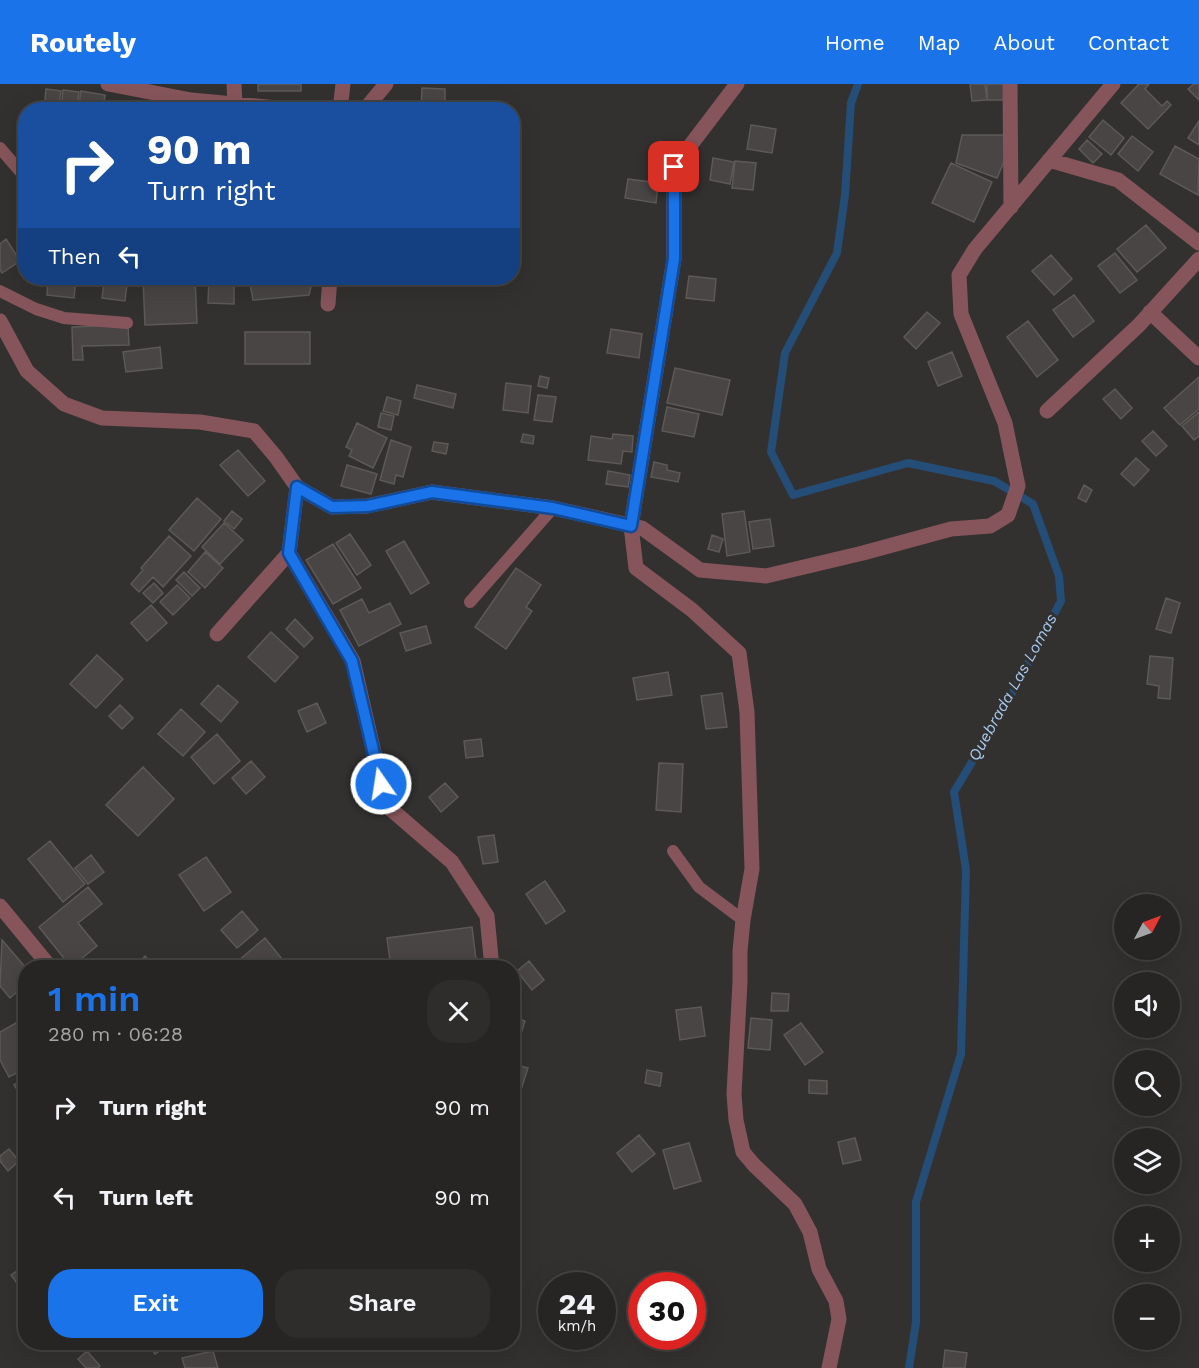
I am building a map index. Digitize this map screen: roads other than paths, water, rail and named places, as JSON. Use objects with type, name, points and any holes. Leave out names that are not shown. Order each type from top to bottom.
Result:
[{"type":"street","points":[[108,84],[209,102]]},
{"type":"street","points":[[234,84],[235,102]]},
{"type":"street","points":[[341,102],[343,84]]},
{"type":"street","points":[[371,102],[386,84]]},
{"type":"street","points":[[737,84],[674,167],[674,259],[631,526],[636,568],[692,610],[739,653],[747,712],[752,869],[743,920],[735,1073],[736,1120],[743,1152],[795,1204],[810,1232],[819,1269],[836,1301],[839,1319],[829,1368]]},
{"type":"street","points":[[1010,84],[1011,207]]},
{"type":"street","points":[[0,321],[27,371],[64,404],[102,418],[200,422],[254,431],[297,487],[332,507],[368,506],[432,492],[553,508],[642,528],[700,570],[766,576],[951,529],[990,526],[1008,515],[1018,486],[1005,423],[961,314],[959,275],[975,249],[1113,84]]},
{"type":"street","points":[[1049,160],[1118,180],[1199,243]]},
{"type":"street","points":[[1047,411],[1150,312],[1199,258]]},
{"type":"street","points":[[328,304],[329,285]]},
{"type":"street","points":[[1150,312],[1199,358]]},
{"type":"street","points":[[217,634],[289,553],[297,487]]},
{"type":"street","points":[[289,553],[352,661],[386,805],[452,862],[487,916],[491,960]]},
{"type":"street","points":[[0,907],[44,960]]},
{"type":"lane","points":[[0,148],[18,169]]},
{"type":"lane","points":[[0,291],[36,309],[64,318],[127,323]]},
{"type":"lane","points":[[470,602],[553,508]]},
{"type":"lane","points":[[673,851],[699,887],[743,920]]},
{"type":"waterway","name":"Quebrada Las Lomas","points":[[858,84],[851,103],[845,195],[837,253],[785,353],[771,452],[793,495],[908,463],[994,481],[1033,504],[1059,576],[1061,601],[1006,705],[954,792],[966,870],[961,1054],[916,1202],[916,1322],[909,1368]]}]
